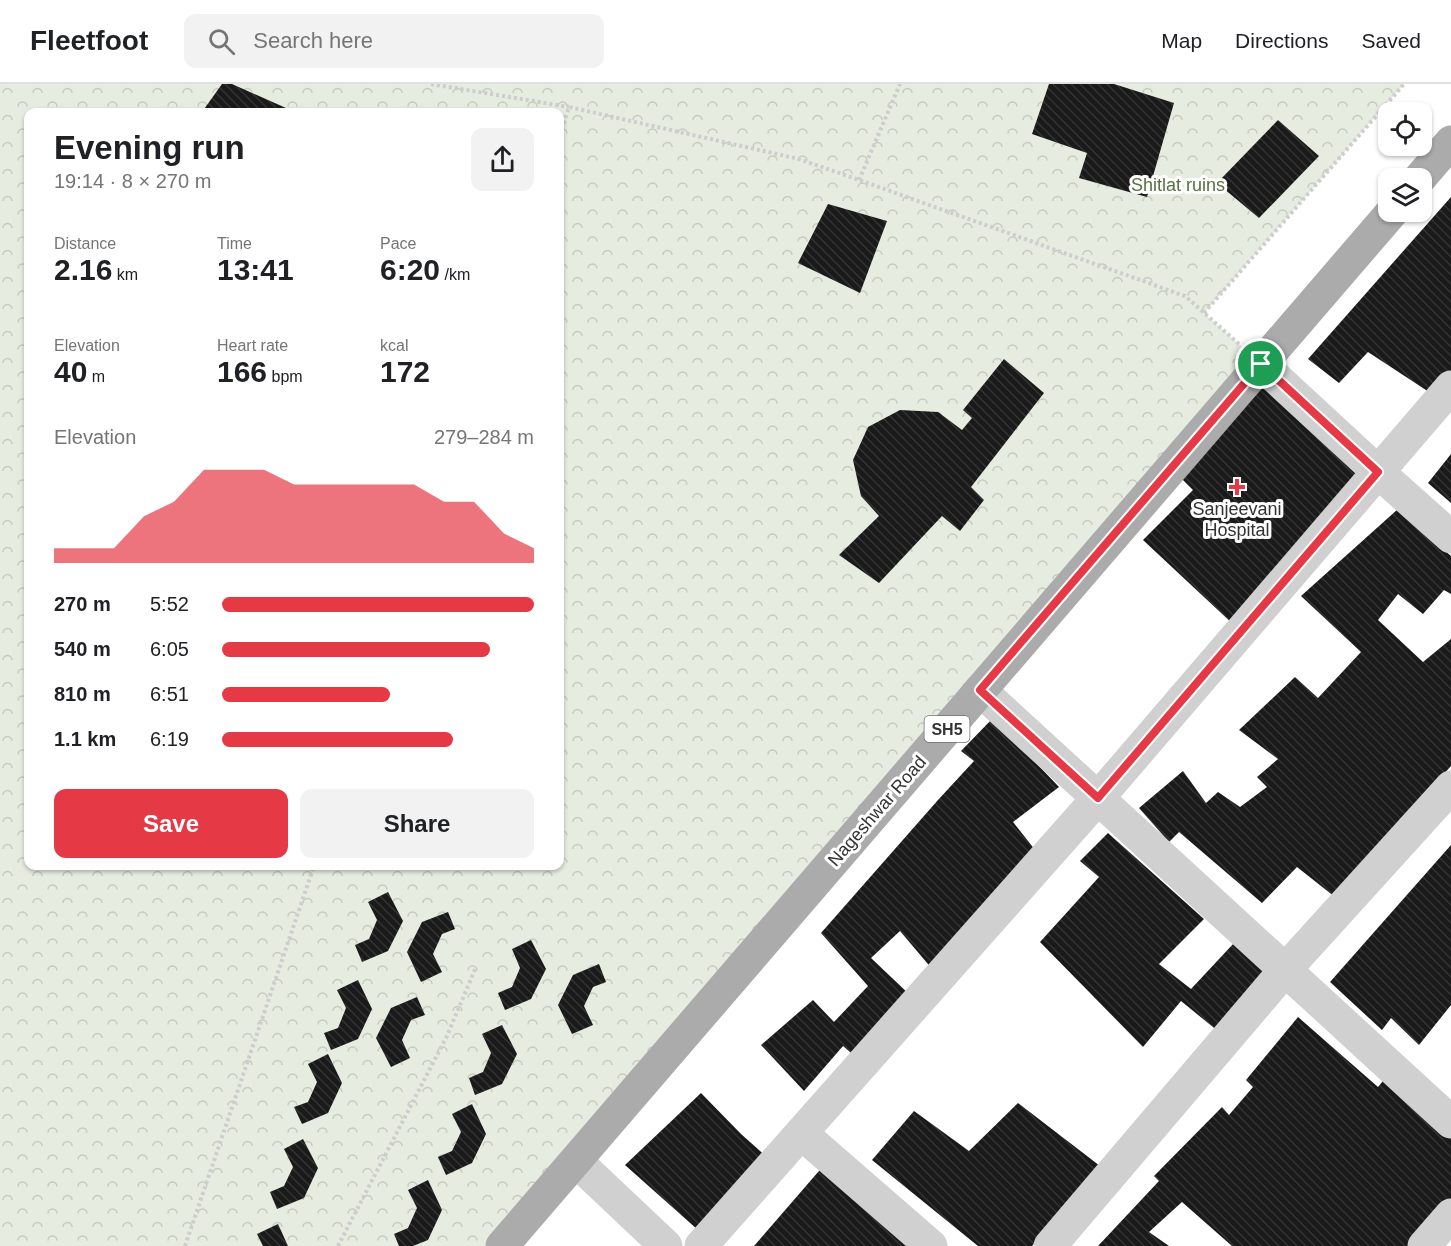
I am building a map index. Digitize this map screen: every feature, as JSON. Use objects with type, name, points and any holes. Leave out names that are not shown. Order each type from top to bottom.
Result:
[{"type":"main road","points":[[1429,168],[1451,142]]},
{"type":"main road","name":"Nageshwar Road","points":[[502,1246],[1383,222]]},
{"type":"street","points":[[1261,364],[1451,537]]},
{"type":"street","points":[[701,1246],[1098,798],[1451,387]]},
{"type":"street","points":[[980,690],[1451,1122]]},
{"type":"street","points":[[1050,1246],[1285,969],[1451,787]]},
{"type":"street","points":[[801,1133],[931,1246]]},
{"type":"street","points":[[576,1161],[666,1246]]},
{"type":"street","points":[[1424,1246],[1451,1215]]},
{"type":"path","points":[[431,84],[569,107],[799,159],[1185,296],[1261,364]]},
{"type":"path","points":[[859,180],[900,84]]},
{"type":"path","points":[[1204,313],[1404,84]]},
{"type":"path","points":[[564,123],[569,107]]},
{"type":"path","points":[[186,1246],[313,870]]},
{"type":"path","points":[[338,1246],[447,1036],[476,967]]},
{"type":"green space","name":"Shitlat ruins","points":[[0,84],[1404,84],[1388,102],[1378,102],[1378,114],[1204,313],[1261,364],[502,1246],[0,1246]]},
{"type":"building","points":[[222,84],[232,84],[286,108],[205,108]]},
{"type":"building","points":[[1049,84],[1114,84],[1174,103],[1147,197],[1079,178],[1087,153],[1032,134]]},
{"type":"building","points":[[1278,120],[1319,156],[1259,218],[1217,183]]},
{"type":"building","points":[[1451,197],[1451,371],[1432,394],[1368,352],[1339,383],[1308,359],[1429,222],[1432,222],[1432,219]]},
{"type":"building","points":[[828,204],[887,221],[860,293],[798,263]]},
{"type":"building","points":[[1004,359],[1044,393],[971,487],[984,500],[960,531],[942,516],[879,583],[839,555],[879,516],[861,496],[853,460],[868,427],[900,410],[938,412],[962,430],[972,418],[963,410]]},
{"type":"building","points":[[1267,383],[1362,474],[1235,626],[1143,540],[1193,490],[1179,476]]},
{"type":"building","points":[[1451,454],[1451,503],[1428,483]]},
{"type":"building","points":[[1398,509],[1451,556],[1451,594],[1444,590],[1423,614],[1398,594],[1378,620],[1423,662],[1451,639],[1451,766],[1423,797],[1340,901],[1297,867],[1262,903],[1179,832],[1169,842],[1139,808],[1183,771],[1206,803],[1218,792],[1240,807],[1267,787],[1257,777],[1278,759],[1239,730],[1295,677],[1318,698],[1361,652],[1301,596]]},
{"type":"building","points":[[993,718],[1059,787],[1013,822],[1036,851],[933,970],[900,931],[871,958],[911,996],[858,1059],[843,1046],[804,1091],[761,1045],[813,1000],[834,1022],[868,986],[821,933],[974,761],[961,751]]},
{"type":"building","points":[[1108,833],[1204,919],[1159,964],[1191,989],[1234,943],[1270,971],[1219,1032],[1181,1001],[1143,1047],[1040,942],[1099,877],[1080,861]]},
{"type":"building","points":[[1451,845],[1451,1005],[1419,1045],[1391,1018],[1382,1030],[1330,982]]},
{"type":"building","points":[[388,892],[403,921],[388,951],[362,962],[355,945],[369,939],[377,920],[368,902]]},
{"type":"building","points":[[448,912],[455,929],[442,934],[433,954],[442,972],[421,982],[407,952],[422,922]]},
{"type":"building","points":[[531,940],[546,969],[531,999],[505,1010],[498,993],[512,987],[520,968],[512,949]]},
{"type":"building","points":[[599,964],[606,982],[593,987],[584,1006],[593,1025],[572,1034],[558,1005],[573,975]]},
{"type":"building","points":[[358,980],[372,1009],[358,1039],[331,1050],[324,1033],[338,1028],[346,1008],[337,990]]},
{"type":"building","points":[[417,997],[425,1015],[411,1020],[402,1040],[410,1058],[391,1067],[376,1038],[391,1008]]},
{"type":"building","points":[[1298,1017],[1378,1087],[1387,1076],[1451,1134],[1451,1200],[1412,1246],[1232,1246],[1182,1202],[1149,1232],[1169,1246],[1098,1246],[1159,1181],[1154,1176],[1222,1107],[1229,1115],[1253,1087],[1246,1080]]},
{"type":"building","points":[[502,1025],[517,1054],[502,1084],[475,1095],[469,1078],[483,1072],[491,1053],[482,1034]]},
{"type":"building","points":[[328,1054],[342,1083],[328,1113],[302,1124],[294,1107],[308,1102],[317,1082],[308,1064]]},
{"type":"building","points":[[701,1093],[769,1159],[698,1230],[625,1165]]},
{"type":"building","points":[[1018,1103],[1100,1166],[1032,1246],[978,1246],[872,1160],[914,1111],[969,1151]]},
{"type":"building","points":[[472,1104],[486,1134],[472,1163],[446,1175],[438,1157],[452,1151],[461,1132],[452,1114]]},
{"type":"building","points":[[303,1139],[318,1168],[304,1198],[277,1209],[270,1192],[284,1186],[293,1167],[284,1149]]},
{"type":"building","points":[[825,1164],[917,1246],[754,1246]]},
{"type":"building","points":[[428,1180],[442,1210],[428,1240],[413,1246],[399,1246],[394,1234],[408,1228],[417,1208],[408,1190]]},
{"type":"building","points":[[278,1224],[288,1246],[263,1246],[257,1234]]},
{"type":"place","name":"Sanjeevani Hospital","points":[[1237,487]]},
{"type":"route","points":[[1261,364],[1378,472],[1098,798],[980,690],[1261,364]]}]
